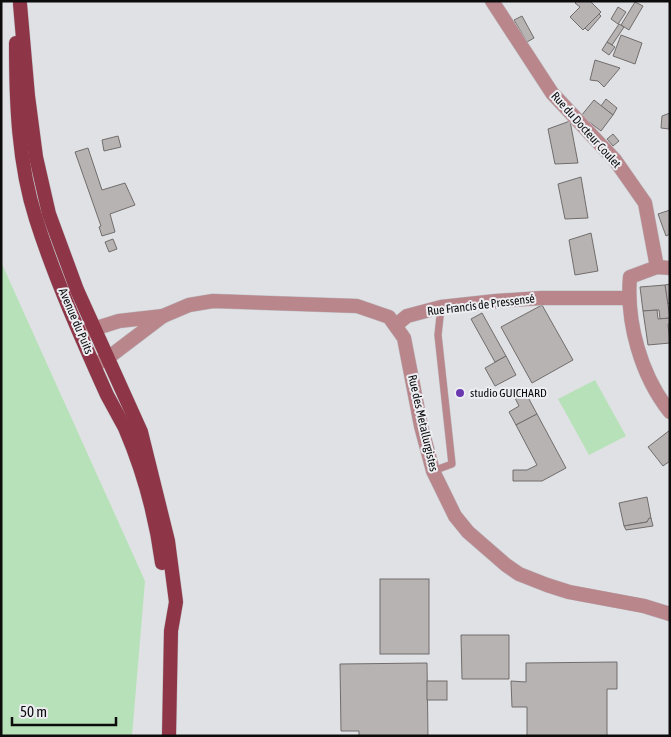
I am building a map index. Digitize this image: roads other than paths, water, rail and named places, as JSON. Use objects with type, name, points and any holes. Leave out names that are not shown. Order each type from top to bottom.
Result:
[{"type":"main road","name":"Avenue du Puits","points":[[20,3],[28,96],[36,157],[49,214],[77,290],[141,432],[168,541],[176,602],[171,631]]},
{"type":"main road","name":"Avenue du Puits","points":[[20,3],[16,36],[16,96],[28,187],[39,227],[61,288],[94,365],[125,429],[149,500],[162,560],[171,631],[169,736]]},
{"type":"street","name":"Rue du Docteur Coulet","points":[[492,1],[552,93],[615,160],[645,203],[664,267]]},
{"type":"street","points":[[664,267],[630,277],[628,298],[634,338],[665,396],[670,412]]},
{"type":"street","name":"Rue Francis de Pressensé","points":[[396,325],[407,316],[440,307],[541,298],[628,298]]},
{"type":"street","points":[[94,365],[108,357],[163,316],[189,305],[236,300],[357,306],[389,317],[396,325]]},
{"type":"street","points":[[81,333],[94,327],[119,321],[163,316]]},
{"type":"street","name":"Rue des Metallurgistes","points":[[396,325],[406,347],[421,426],[434,471],[442,492],[455,516],[468,532],[485,549],[519,574],[569,592],[644,606],[670,614]]},
{"type":"lane","points":[[434,471],[452,464],[438,335],[440,307]]},
{"type":"place","name":"studio GUICHARD","points":[[460,393]]}]
